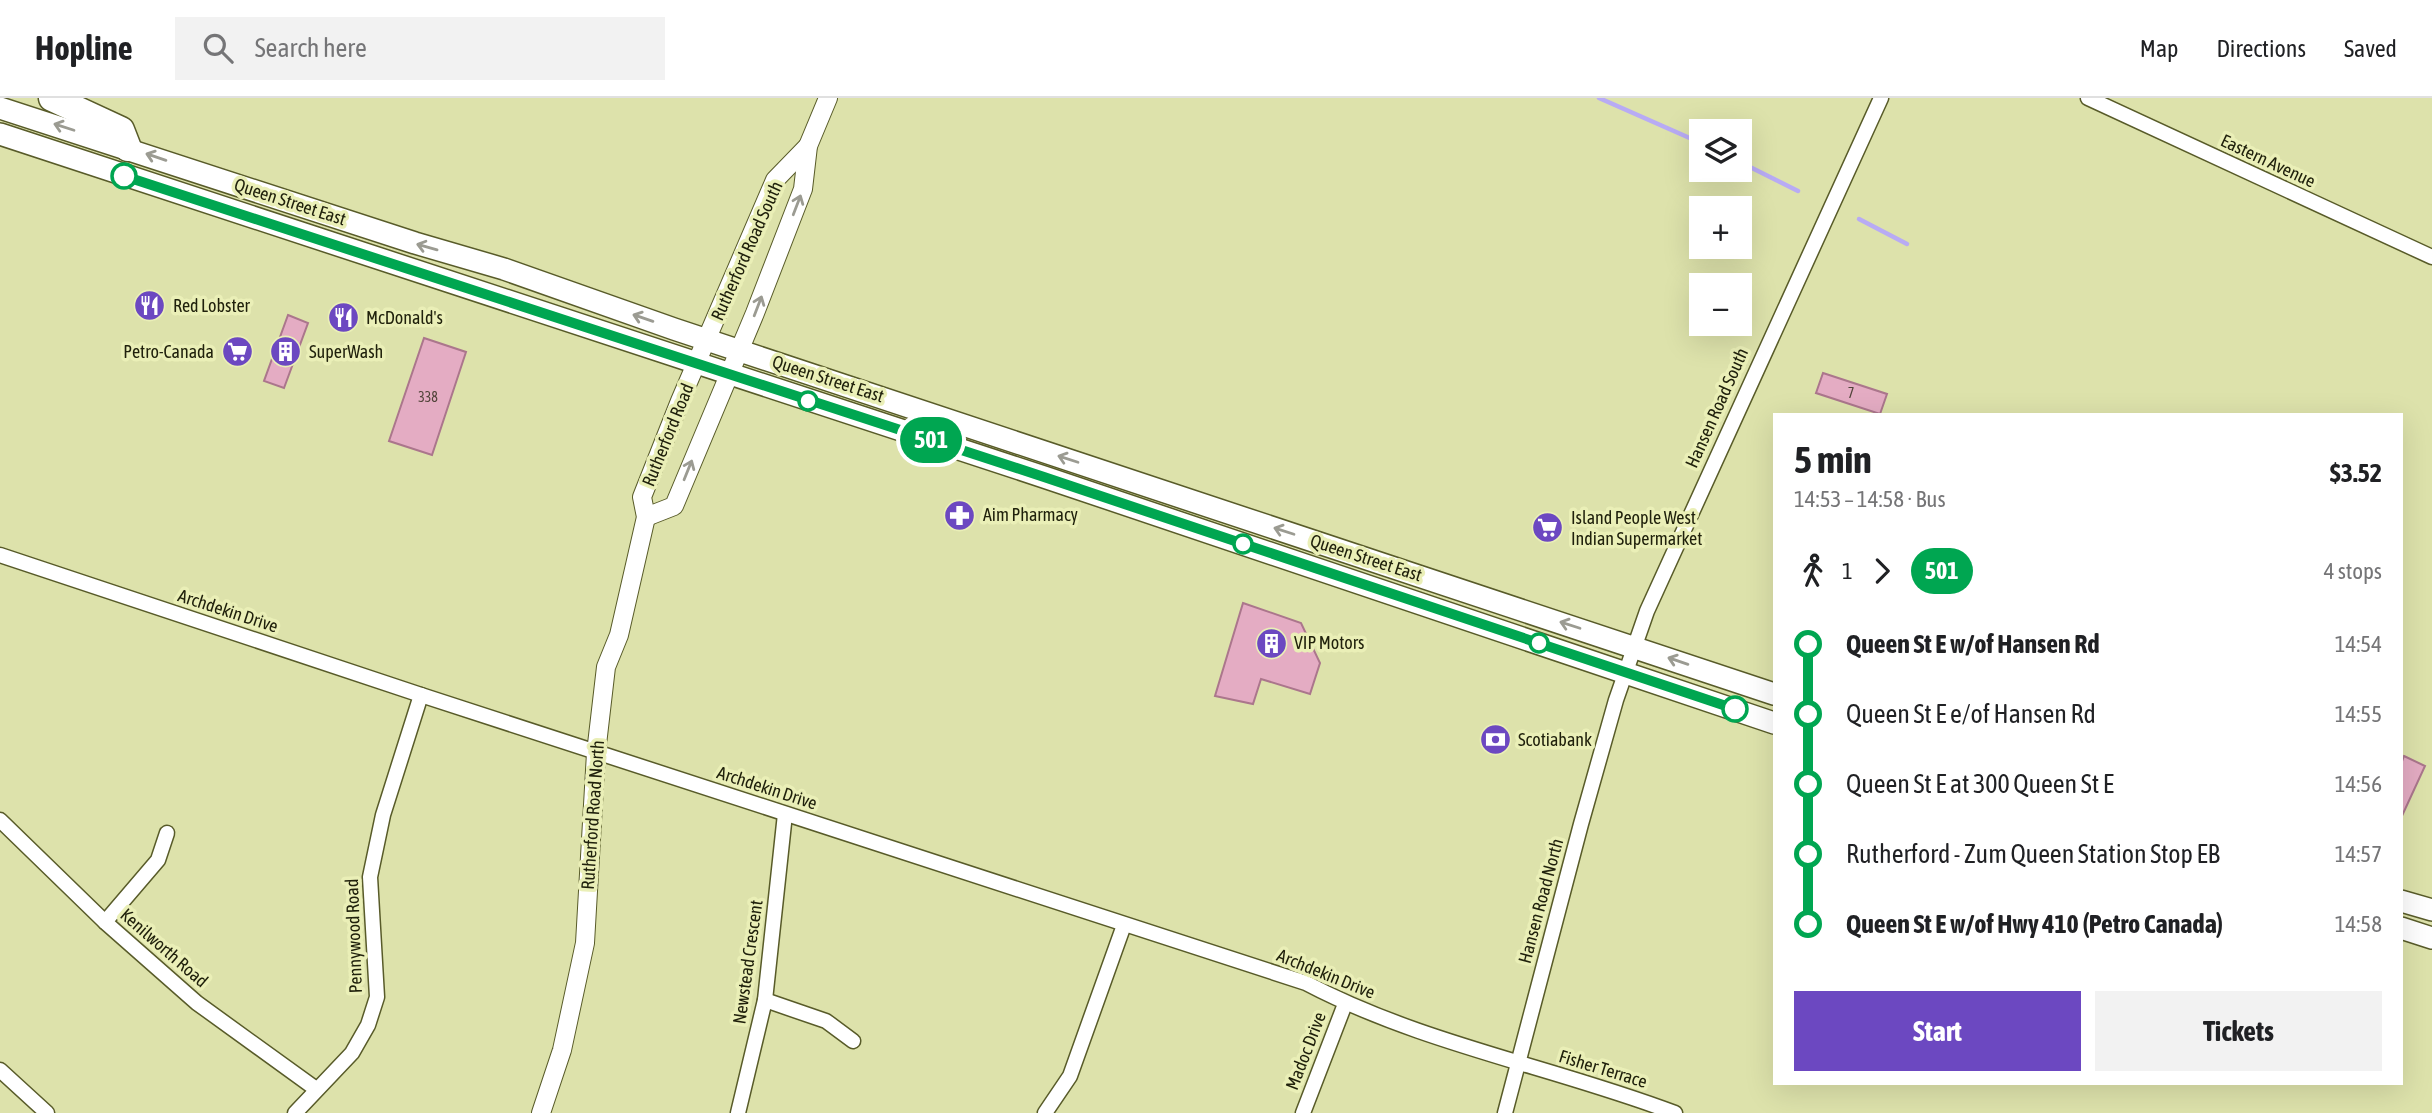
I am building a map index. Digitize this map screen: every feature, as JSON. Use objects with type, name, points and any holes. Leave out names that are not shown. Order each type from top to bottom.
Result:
[{"type":"highway","points":[[52,98],[121,130],[128,148]]},
{"type":"main road","name":"Queen Street East","points":[[0,108],[357,225],[504,269],[708,340],[1773,694]]},
{"type":"main road","name":"Queen Street East","points":[[0,134],[1044,477],[1773,723]]},
{"type":"main road","points":[[2403,902],[2432,910]]},
{"type":"main road","points":[[2403,929],[2432,938]]},
{"type":"street","name":"Rutherford Road South","points":[[739,350],[803,189],[808,146],[828,98]]},
{"type":"street","name":"Hansen Road South","points":[[1616,700],[1647,611],[1881,98]]},
{"type":"street","name":"Eastern Avenue","points":[[2088,98],[2432,257]]},
{"type":"street","name":"Rutherford Road South","points":[[697,364],[775,180],[808,146]]},
{"type":"street","name":"Rutherford Road","points":[[697,364],[642,497],[646,517],[674,506],[739,350]]},
{"type":"street","name":"Rutherford Road North","points":[[541,1113],[562,1051],[585,943],[596,752],[606,667],[619,635],[646,517]]},
{"type":"street","name":"Archdekin Drive","points":[[0,555],[1306,983],[1345,1003],[1518,1064]]},
{"type":"street","name":"Pennywood Road","points":[[295,1113],[352,1053],[368,1025],[377,997],[370,877],[383,815],[421,695]]},
{"type":"street","name":"Hansen Road North","points":[[1505,1113],[1616,700]]},
{"type":"street","name":"Newstead Crescent","points":[[738,1113],[765,1000],[785,814]]},
{"type":"street","name":"Kenilworth Road","points":[[0,820],[105,922],[197,1003],[316,1089]]},
{"type":"street","points":[[105,922],[158,860],[167,833]]},
{"type":"street","points":[[1045,1113],[1070,1076],[1124,925]]},
{"type":"street","points":[[765,1000],[826,1021],[853,1041]]},
{"type":"street","name":"Madoc Drive","points":[[1303,1113],[1345,1003]]},
{"type":"street","name":"Fisher Terrace","points":[[1518,1064],[1675,1113]]},
{"type":"street","points":[[0,1070],[47,1113]]},
{"type":"building","name":"SuperWash","points":[[288,315],[308,323],[284,388],[264,381]]},
{"type":"building","points":[[424,338],[466,352],[432,455],[389,441]]},
{"type":"building","points":[[1823,373],[1887,394],[1880,413],[1877,413],[1816,393]]},
{"type":"building","name":"VIP Motors","points":[[1243,603],[1301,623],[1320,663],[1310,694],[1261,679],[1253,704],[1215,696]]},
{"type":"building","points":[[2404,756],[2425,766],[2403,814]]},
{"type":"waterway","points":[[1599,98],[1689,138]]},
{"type":"waterway","points":[[1752,168],[1798,191]]},
{"type":"waterway","points":[[1859,219],[1907,244]]},
{"type":"bus line","name":"501","points":[[124,176],[1044,477],[1735,709]]},
{"type":"place","name":"Red Lobster","points":[[150,306]]},
{"type":"place","name":"McDonald's","points":[[343,318]]},
{"type":"place","name":"Petro-Canada","points":[[237,352]]},
{"type":"place","name":"SuperWash","points":[[286,352]]},
{"type":"place","name":"Aim Pharmacy","points":[[960,515]]},
{"type":"place","name":"Island People West Indian Supermarket","points":[[1548,528]]},
{"type":"place","name":"VIP Motors","points":[[1271,643]]},
{"type":"place","name":"Scotiabank","points":[[1495,740]]}]
